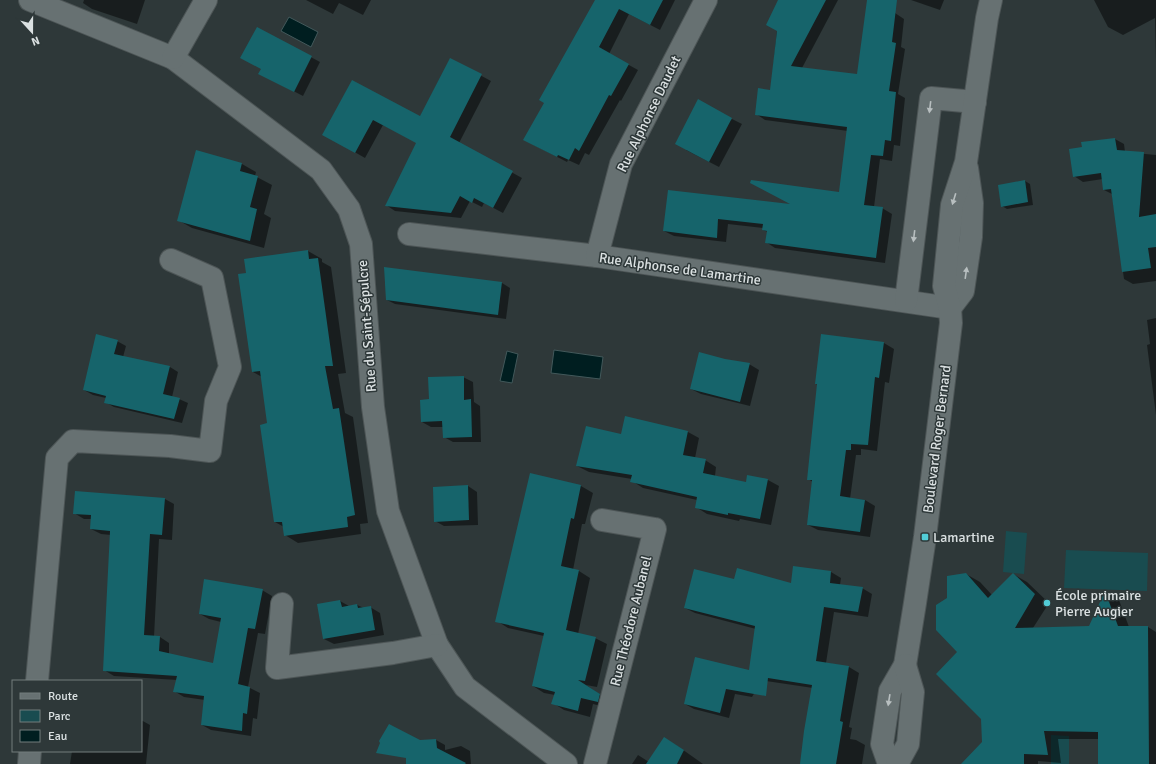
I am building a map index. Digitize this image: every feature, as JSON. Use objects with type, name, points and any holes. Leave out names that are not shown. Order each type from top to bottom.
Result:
[{"type":"street","name":"Rue du Saint-Sépulcre","points":[[30,0],[173,58],[321,170],[349,209],[361,244],[373,407],[388,511],[437,645],[465,687],[566,764]]},
{"type":"street","points":[[173,58],[206,0]]},
{"type":"street","name":"Rue Alphonse Daudet","points":[[597,256],[621,164],[706,0]]},
{"type":"street","points":[[950,308],[963,291],[971,237],[972,203],[966,162],[987,18],[992,0]]},
{"type":"street","points":[[906,301],[931,98],[975,102]]},
{"type":"street","name":"Rue Alphonse de Lamartine","points":[[409,234],[597,256],[950,308]]},
{"type":"street","points":[[37,680],[58,458],[73,441],[170,446],[210,451],[216,401],[230,368],[229,360],[212,278],[171,260]]},
{"type":"street","name":"Boulevard Roger Bernard","points":[[889,764],[882,744],[890,691],[905,665],[925,537],[950,323],[950,308]]},
{"type":"street","name":"Rue Théodore Aubanel","points":[[595,764],[655,529],[602,520]]},
{"type":"street","points":[[282,604],[277,668],[385,654],[437,645]]},
{"type":"street","name":"Boulevard Roger Bernard","points":[[897,764],[908,744],[913,692],[905,665]]},
{"type":"street","points":[[29,764],[30,752]]},
{"type":"green space","points":[[1006,531],[1027,533],[1024,574],[1003,572]]},
{"type":"green space","points":[[1066,550],[1148,553],[1147,591],[1064,588]]},
{"type":"green space","points":[[1051,735],[1069,736],[1069,764],[1051,764]]},
{"type":"water","points":[[289,17],[318,32],[311,47],[281,31]]},
{"type":"water","points":[[554,350],[603,357],[600,379],[551,373]]},
{"type":"water","points":[[507,351],[518,354],[512,383],[500,381]]},
{"type":"building","points":[[595,0],[663,0],[650,25],[619,9],[599,47],[629,64],[611,96],[609,95],[579,151],[575,148],[569,160],[558,155],[557,157],[523,140],[544,103],[539,100]]},
{"type":"building","points":[[778,0],[826,0],[791,66],[857,74],[867,0],[897,0],[892,42],[896,43],[889,91],[896,92],[891,141],[885,140],[883,156],[871,155],[864,205],[883,207],[876,258],[765,243],[767,231],[762,230],[763,224],[718,219],[717,238],[663,231],[668,190],[790,204],[750,183],[751,180],[839,192],[847,127],[755,115],[758,88],[770,90],[777,31],[766,25]]},
{"type":"building","points":[[257,27],[312,56],[294,92],[258,74],[261,69],[240,58]]},
{"type":"building","points":[[450,58],[482,74],[450,137],[513,171],[493,208],[474,198],[472,203],[460,196],[451,213],[385,206],[416,143],[373,120],[355,153],[322,135],[352,80],[420,116]]},
{"type":"building","points":[[698,99],[732,118],[709,162],[675,144]]},
{"type":"building","points":[[1115,138],[1117,150],[1144,152],[1139,217],[1156,214],[1156,247],[1148,248],[1151,268],[1122,272],[1111,189],[1103,190],[1101,173],[1073,177],[1069,149],[1082,147],[1081,142]]},
{"type":"building","points":[[196,150],[242,163],[240,171],[258,176],[250,207],[257,209],[250,241],[177,221]]},
{"type":"building","points":[[1025,180],[1028,202],[1001,207],[998,185]]},
{"type":"building","points":[[308,250],[309,259],[318,258],[333,366],[325,366],[333,409],[339,408],[355,515],[347,517],[348,527],[284,536],[282,522],[274,522],[260,425],[267,423],[260,371],[252,372],[238,274],[246,273],[244,259]]},
{"type":"building","points":[[384,267],[502,282],[498,315],[386,300]]},
{"type":"building","points":[[96,334],[118,340],[114,354],[170,366],[163,394],[180,398],[174,419],[104,403],[106,396],[83,390]]},
{"type":"building","points":[[821,334],[884,342],[879,378],[875,377],[868,445],[851,444],[851,450],[846,450],[840,496],[865,500],[860,532],[807,525],[812,480],[807,480]]},
{"type":"building","points":[[699,352],[725,359],[750,363],[740,402],[690,389]]},
{"type":"building","points":[[464,376],[464,400],[471,399],[472,437],[443,438],[442,421],[421,422],[420,400],[429,399],[428,377]]},
{"type":"building","points":[[625,416],[688,431],[683,455],[706,459],[703,473],[746,482],[747,475],[768,479],[760,519],[728,513],[728,515],[695,508],[697,497],[630,482],[632,475],[576,466],[586,426],[621,434]]},
{"type":"building","points":[[530,473],[581,485],[574,519],[571,518],[561,566],[579,570],[566,630],[596,637],[585,681],[578,680],[600,694],[598,702],[581,698],[578,711],[551,704],[555,692],[532,686],[544,633],[495,622]]},
{"type":"building","points":[[468,485],[469,520],[434,522],[433,487]]},
{"type":"building","points":[[75,491],[165,498],[162,535],[150,534],[144,635],[160,636],[159,651],[213,663],[221,618],[199,614],[204,579],[263,589],[255,629],[248,628],[238,684],[250,687],[247,714],[243,713],[242,731],[201,725],[204,696],[173,692],[177,676],[103,671],[110,531],[90,529],[91,515],[73,514]]},
{"type":"building","points":[[793,566],[831,571],[830,583],[863,587],[858,612],[824,607],[816,661],[849,666],[840,721],[843,722],[836,764],[800,764],[812,685],[768,678],[766,696],[726,689],[720,713],[684,704],[695,657],[749,670],[755,626],[684,608],[694,569],[734,579],[737,568],[791,583]]},
{"type":"building","points":[[966,573],[988,598],[1013,573],[1035,594],[1015,628],[1089,626],[1105,591],[1118,626],[1148,626],[1149,764],[1098,764],[1098,732],[1044,731],[1048,755],[1024,754],[1024,764],[961,764],[982,742],[981,719],[936,674],[957,652],[936,630],[936,605],[947,598],[947,576]]},
{"type":"building","points":[[340,600],[342,607],[357,604],[358,608],[371,606],[375,630],[323,639],[317,604]]},
{"type":"building","points":[[389,724],[420,740],[436,739],[437,748],[466,763],[406,764],[406,758],[376,753],[380,743],[379,741]]},
{"type":"building","points":[[664,737],[684,750],[677,764],[646,764]]},
{"type":"place","name":"Lamartine","points":[[925,537]]},
{"type":"place","name":"École primaire Pierre Augier","points":[[1047,603]]}]
